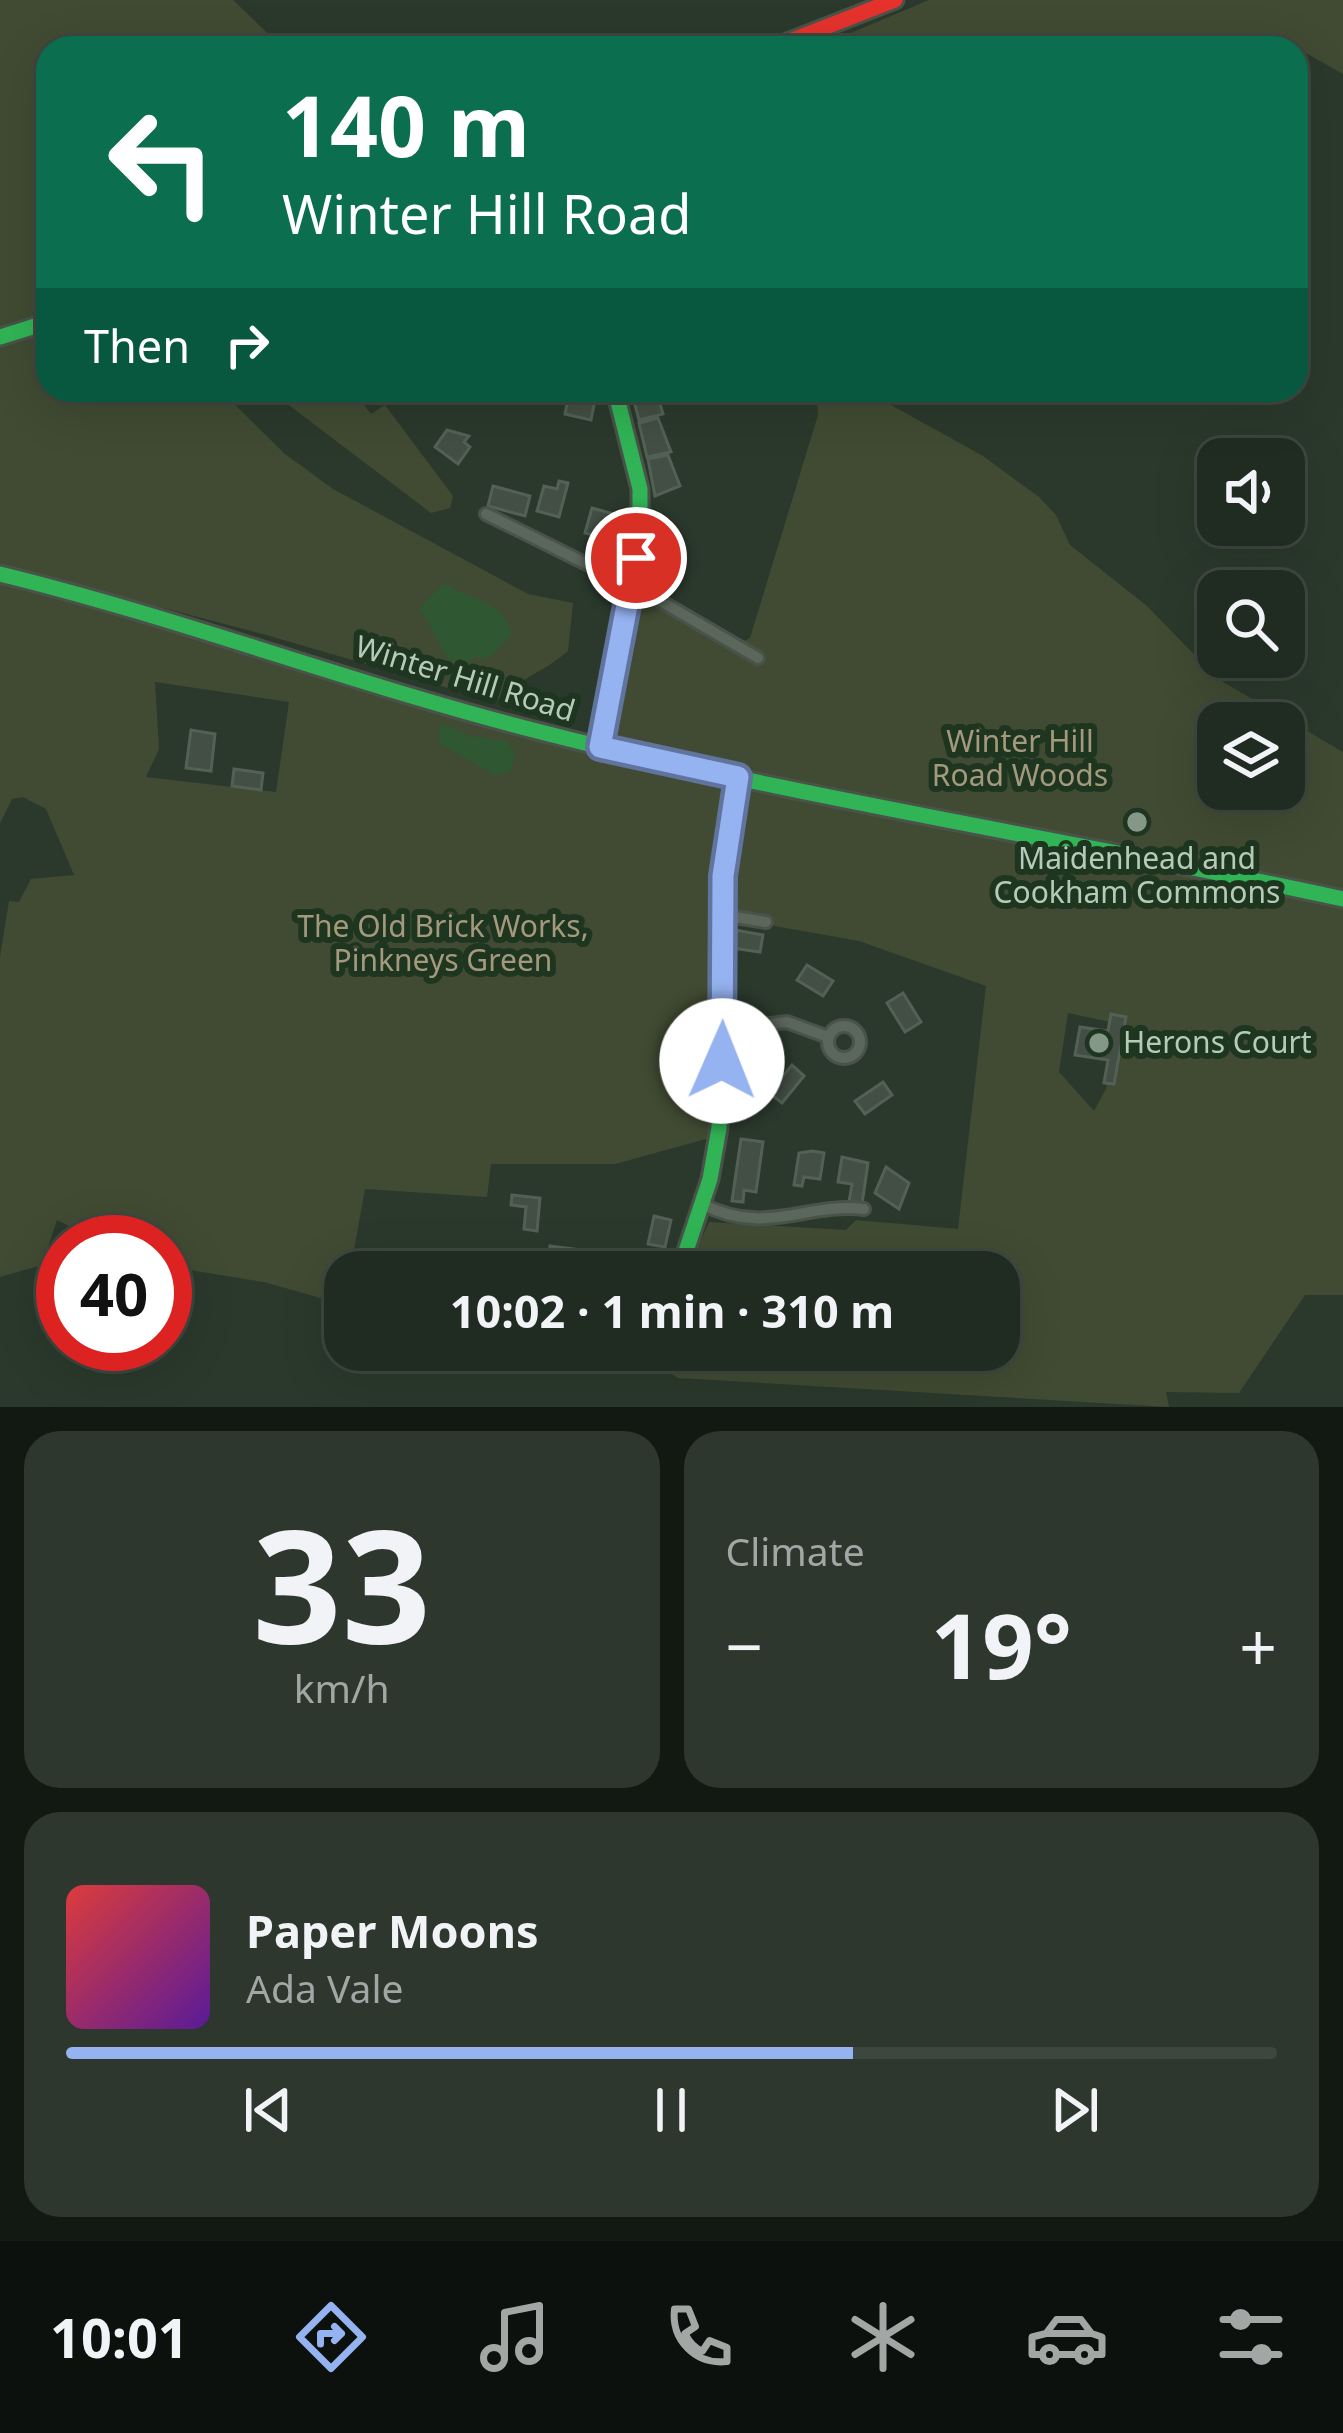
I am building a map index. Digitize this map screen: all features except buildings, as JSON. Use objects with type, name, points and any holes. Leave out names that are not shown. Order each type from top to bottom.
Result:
[{"type":"street","points":[[803,36],[895,0]]},
{"type":"street","points":[[0,337],[36,326]]},
{"type":"street","points":[[600,747],[632,586],[640,489],[619,402]]},
{"type":"street","points":[[486,514],[632,586],[758,658]]},
{"type":"street","name":"Winter Hill Road","points":[[0,574],[218,631],[473,713],[600,747],[1343,899]]},
{"type":"street","points":[[686,1251],[719,1128],[722,915],[738,777]]},
{"type":"street","points":[[722,915],[766,922]]},
{"type":"street","points":[[722,1030],[787,1022],[828,1037]]},
{"type":"street","points":[[702,1204],[724,1215],[765,1219],[864,1209]]},
{"type":"green space","points":[[0,0],[233,0],[270,36],[36,36],[36,402],[232,402],[285,454],[333,489],[528,594],[573,603],[568,651],[496,702],[0,565]]},
{"type":"green space","points":[[929,0],[1343,0],[1343,74],[1308,54],[1308,36],[844,36]]},
{"type":"green space","points":[[285,402],[362,402],[371,414],[385,405],[453,496],[450,508],[431,513]]},
{"type":"green space","name":"Winter Hill Road Woods","points":[[817,402],[886,402],[983,456],[1039,497],[1056,515],[1070,545],[1147,606],[1197,657],[1197,678],[1217,678],[1257,702],[1197,702],[1197,810],[1305,810],[1305,730],[1343,752],[1343,1295],[1305,1295],[1239,1393],[1166,1392],[1169,1407],[678,1378],[667,1371],[1020,1371],[1020,1251],[696,1251],[709,1222],[846,1230],[856,1220],[958,1229],[986,986],[859,941],[724,917],[732,784],[676,758],[620,746],[609,730],[641,581],[739,644],[750,638],[818,415]],"holes":[[[1068,1013],[1120,1024],[1106,1089],[1094,1111],[1059,1072]]]},
{"type":"green space","name":"The Old Brick Works, Pinkneys Green","points":[[0,580],[729,784],[717,1136],[615,1164],[491,1164],[487,1197],[365,1189],[354,1251],[324,1251],[324,1299],[264,1282],[192,1270],[192,1215],[36,1215],[36,1267],[0,1277],[0,957],[9,901],[19,902],[31,879],[74,875],[46,809],[23,797],[12,799],[0,823]],"holes":[[[155,682],[289,702],[276,792],[146,777],[159,749]]]},
{"type":"shaded area","points":[[444,583],[493,607],[511,634],[490,658],[475,657],[460,670],[419,609]]},
{"type":"shaded area","points":[[440,723],[470,736],[507,741],[516,755],[510,771],[495,775],[439,743]]},
{"type":"traffic: fast","points":[[0,337],[36,326]]},
{"type":"traffic: fast","points":[[600,747],[640,530],[640,489],[618,402]]},
{"type":"traffic: fast","points":[[0,574],[466,712],[633,755],[1343,899]]},
{"type":"traffic: fast","points":[[686,1251],[710,1179],[719,1128],[723,876],[738,777]]},
{"type":"traffic: jam","points":[[803,36],[895,0]]},
{"type":"place","name":"Maidenhead and Cookham Commons","points":[[1137,822]]},
{"type":"place","name":"Herons Court","points":[[1099,1043]]},
{"type":"route","points":[[636,558],[600,747],[738,777],[723,876],[722,1061]]}]
